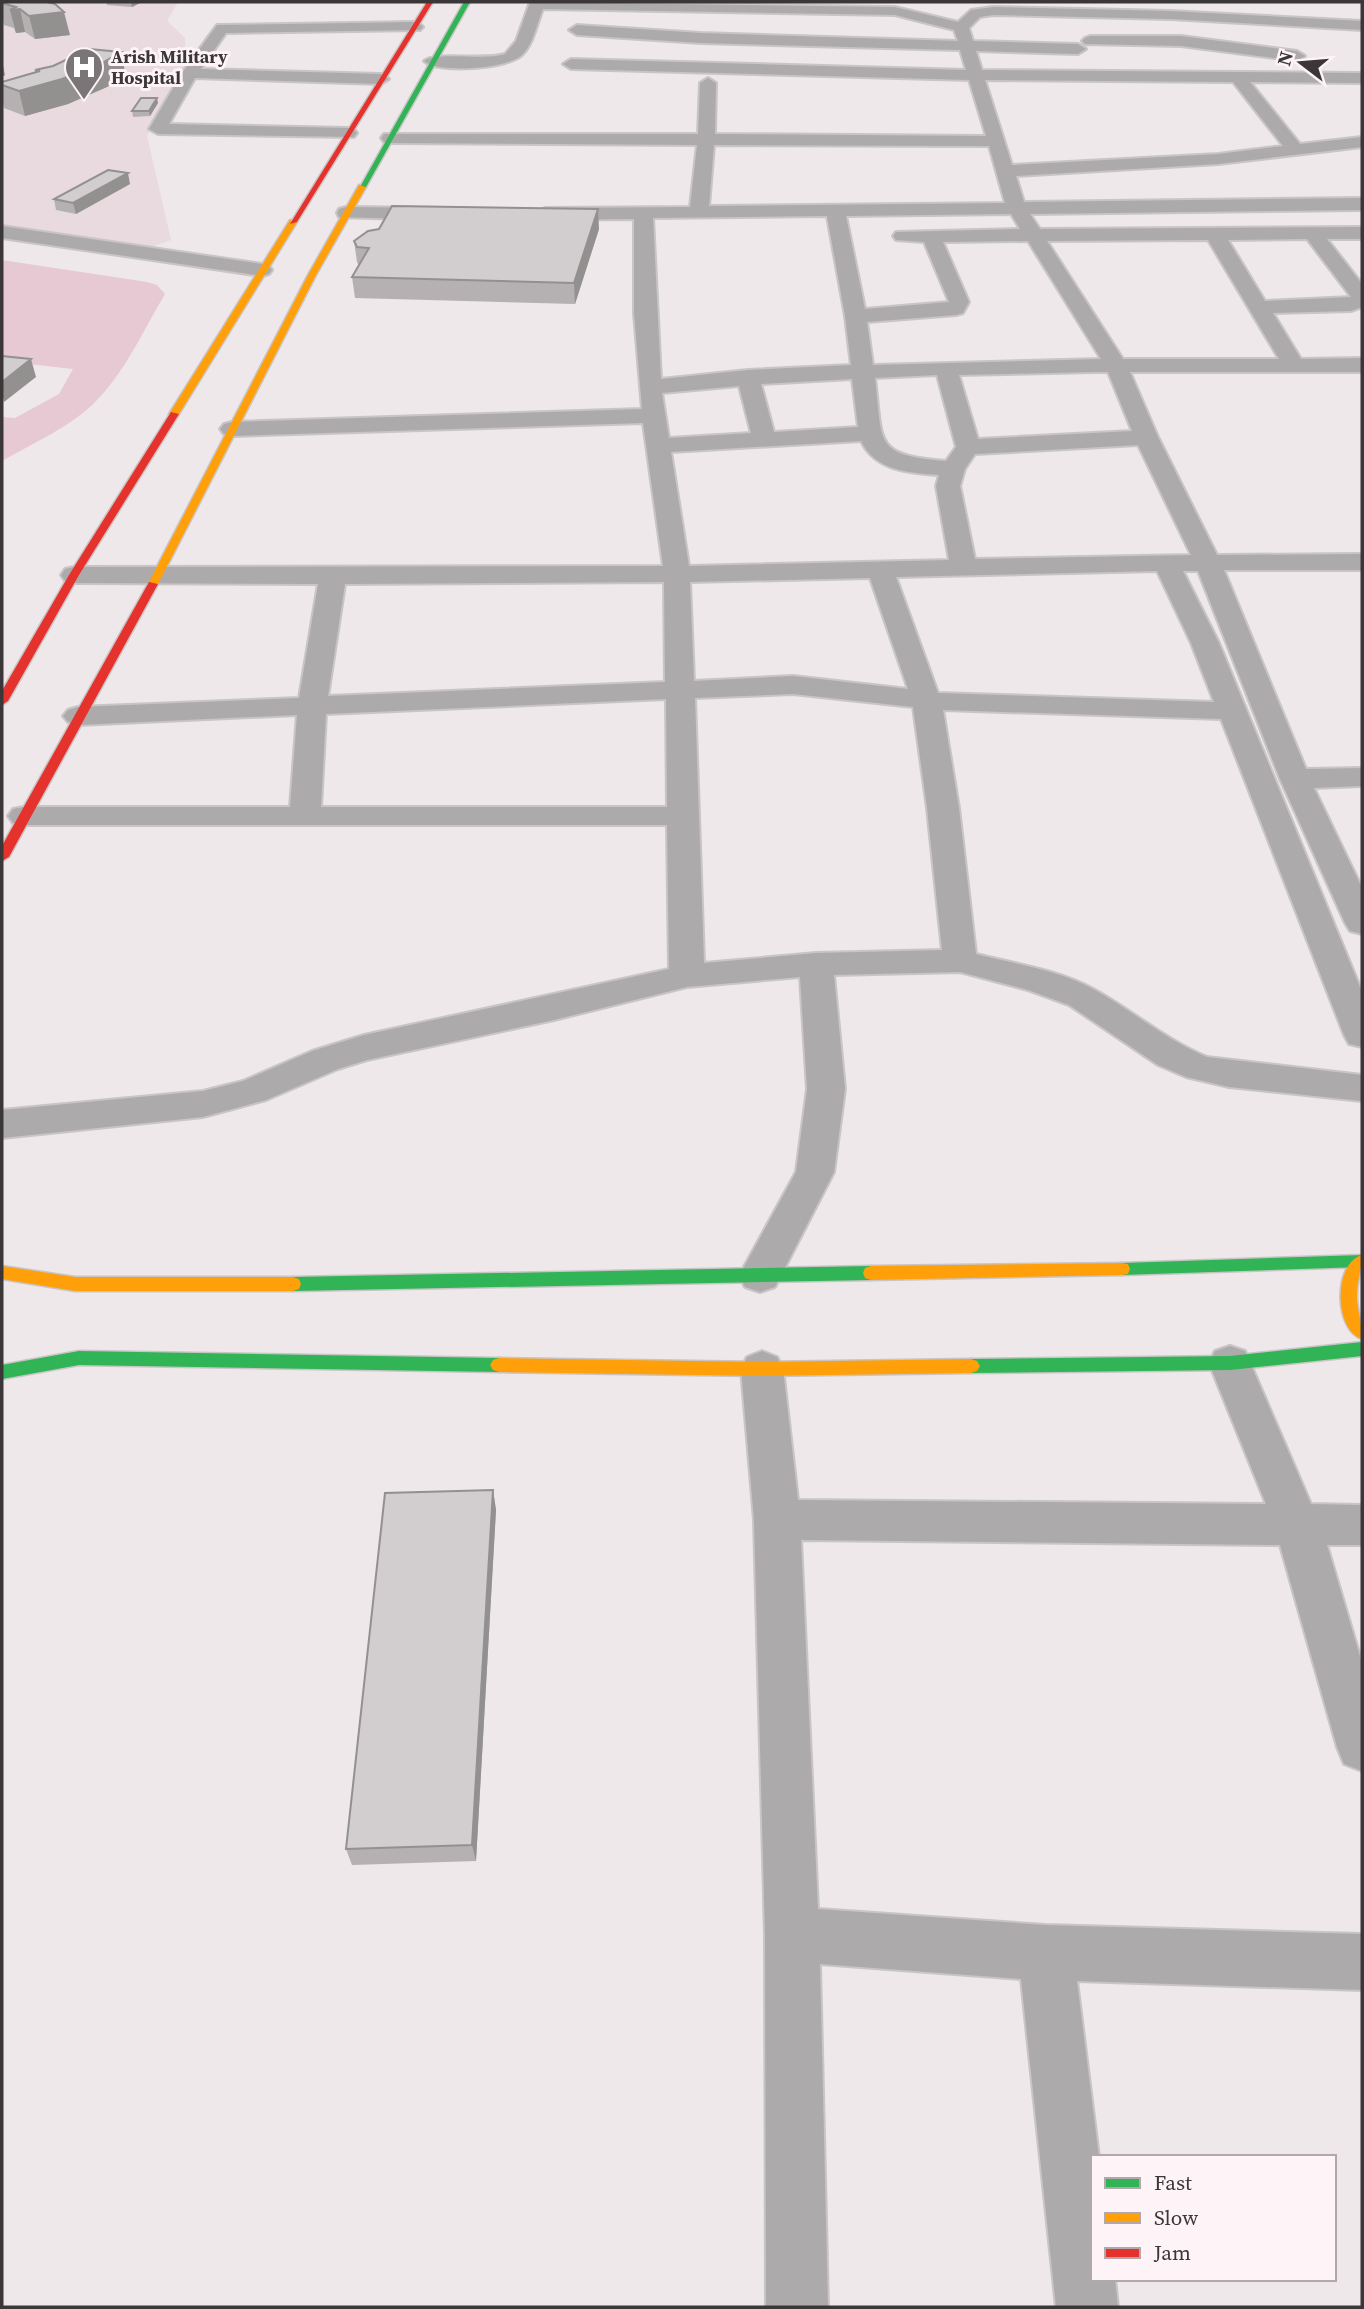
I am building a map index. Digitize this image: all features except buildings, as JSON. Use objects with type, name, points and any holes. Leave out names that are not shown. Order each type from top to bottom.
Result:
[{"type":"main road","points":[[2,701],[74,575],[427,8],[464,8]]},
{"type":"main road","points":[[2,857],[157,576],[346,213],[464,8]]},
{"type":"main road","points":[[377,85],[413,93]]},
{"type":"main road","points":[[2,1273],[75,1284],[230,1285],[1206,1267],[1362,1261]]},
{"type":"main road","points":[[1362,1261],[1350,1274],[1346,1291],[1348,1310],[1362,1332]]},
{"type":"main road","points":[[2,1372],[79,1358],[762,1368],[1230,1363],[1362,1349]]},
{"type":"street","points":[[674,2],[727,2],[746,6]]},
{"type":"street","points":[[1243,2],[1256,19]]},
{"type":"street","points":[[432,61],[496,62],[509,59],[518,51],[537,3],[703,8],[780,5],[853,18],[910,13],[961,27]]},
{"type":"street","points":[[577,30],[780,40],[853,18],[925,3]]},
{"type":"street","points":[[621,65],[636,4]]},
{"type":"street","points":[[965,4],[1000,7],[1167,9],[1256,19],[1355,25]]},
{"type":"street","points":[[777,68],[780,5]]},
{"type":"street","points":[[853,18],[886,43],[967,47],[1032,30],[1073,6]]},
{"type":"street","points":[[1073,6],[1107,75]]},
{"type":"street","points":[[961,27],[976,13],[1000,7],[1032,30],[1093,45],[1189,42],[1308,57]]},
{"type":"street","points":[[699,214],[706,141],[706,75],[701,38],[703,8]]},
{"type":"street","points":[[1167,9],[1213,76]]},
{"type":"street","points":[[1329,9],[1355,25]]},
{"type":"street","points":[[1352,43],[1355,25]]},
{"type":"street","points":[[348,133],[158,129],[190,73],[222,28],[415,27]]},
{"type":"street","points":[[961,27],[1016,207],[1116,366],[1146,437],[1207,561],[1295,779],[1360,916]]},
{"type":"street","points":[[886,43],[887,72]]},
{"type":"street","points":[[571,64],[621,65],[706,75],[777,68],[976,75],[1362,78]]},
{"type":"street","points":[[190,73],[377,85]]},
{"type":"street","points":[[1238,77],[1296,151]]},
{"type":"street","points":[[1338,78],[1354,95]]},
{"type":"street","points":[[390,138],[996,141]]},
{"type":"street","points":[[1005,171],[1218,159],[1357,142],[1362,165]]},
{"type":"street","points":[[1218,159],[1252,204]]},
{"type":"street","points":[[533,214],[1362,204]]},
{"type":"street","points":[[836,211],[848,236],[870,433],[877,449],[894,460],[953,469]]},
{"type":"street","points":[[346,213],[464,214]]},
{"type":"street","points":[[643,214],[650,387],[677,574],[687,976]]},
{"type":"street","points":[[2,232],[262,270]]},
{"type":"street","points":[[880,236],[1362,233]]},
{"type":"street","points":[[1259,307],[1351,305],[1362,300],[1361,293],[1313,234]]},
{"type":"street","points":[[1215,235],[1294,366]]},
{"type":"street","points":[[856,316],[956,309],[959,302],[931,236]]},
{"type":"street","points":[[650,387],[748,377],[946,368],[1362,365]]},
{"type":"street","points":[[946,368],[968,447],[953,469],[948,486],[963,567]]},
{"type":"street","points":[[748,377],[765,441]]},
{"type":"street","points":[[232,429],[568,420],[653,415]]},
{"type":"street","points":[[657,446],[870,433]]},
{"type":"street","points":[[968,447],[1146,437]]},
{"type":"street","points":[[74,575],[333,577],[677,574],[1207,561],[1362,562]]},
{"type":"street","points":[[1166,563],[1205,643],[1362,1035]]},
{"type":"street","points":[[880,569],[928,701],[960,961]]},
{"type":"street","points":[[305,814],[312,707],[333,577]]},
{"type":"street","points":[[78,716],[793,685],[881,693],[928,701],[1232,711]]},
{"type":"street","points":[[1295,779],[1362,777]]},
{"type":"street","points":[[24,816],[685,816]]},
{"type":"street","points":[[2,1124],[203,1104],[253,1091],[325,1060],[364,1048],[554,1008],[687,976],[816,964],[960,961],[1039,981],[1081,997],[1171,1056],[1199,1068],[1229,1074],[1362,1088]]},
{"type":"street","points":[[760,1276],[815,1172],[826,1089],[816,964]]},
{"type":"street","points":[[1230,1363],[1298,1527],[1362,1747]]},
{"type":"street","points":[[762,1368],[777,1520],[792,1935],[797,2307]]},
{"type":"street","points":[[777,1520],[1298,1527],[1362,1525]]},
{"type":"street","points":[[792,1935],[1046,1953],[1362,1962]]},
{"type":"street","points":[[1046,1953],[1087,2307]]},
{"type":"shaded area","name":"Arish Military Hospital","points":[[2,2],[178,2],[167,21],[185,38],[185,67],[147,136],[171,240],[151,247],[2,224]]},
{"type":"shaded area","points":[[2,260],[147,282],[157,285],[165,294],[126,362],[98,399],[65,426],[2,461],[2,417],[15,418],[59,394],[73,369],[2,361]]},
{"type":"traffic: fast","points":[[362,187],[467,2]]},
{"type":"traffic: fast","points":[[1122,1269],[1362,1261]]},
{"type":"traffic: fast","points":[[293,1284],[871,1273]]},
{"type":"traffic: fast","points":[[971,1366],[1230,1363],[1362,1349]]},
{"type":"traffic: fast","points":[[2,1372],[79,1358],[499,1365]]},
{"type":"traffic: slow","points":[[153,584],[312,275],[362,187]]},
{"type":"traffic: slow","points":[[174,414],[293,222]]},
{"type":"traffic: slow","points":[[1362,1261],[1351,1279],[1348,1296],[1352,1314],[1362,1332]]},
{"type":"traffic: slow","points":[[871,1273],[1122,1269]]},
{"type":"traffic: slow","points":[[2,1273],[75,1284],[293,1284]]},
{"type":"traffic: slow","points":[[499,1365],[762,1369],[971,1366]]},
{"type":"traffic: jam","points":[[293,222],[430,2]]},
{"type":"traffic: jam","points":[[2,701],[74,575],[174,414]]},
{"type":"traffic: jam","points":[[2,857],[153,584]]},
{"type":"place","name":"Arish Military Hospital","points":[[84,101]]}]
